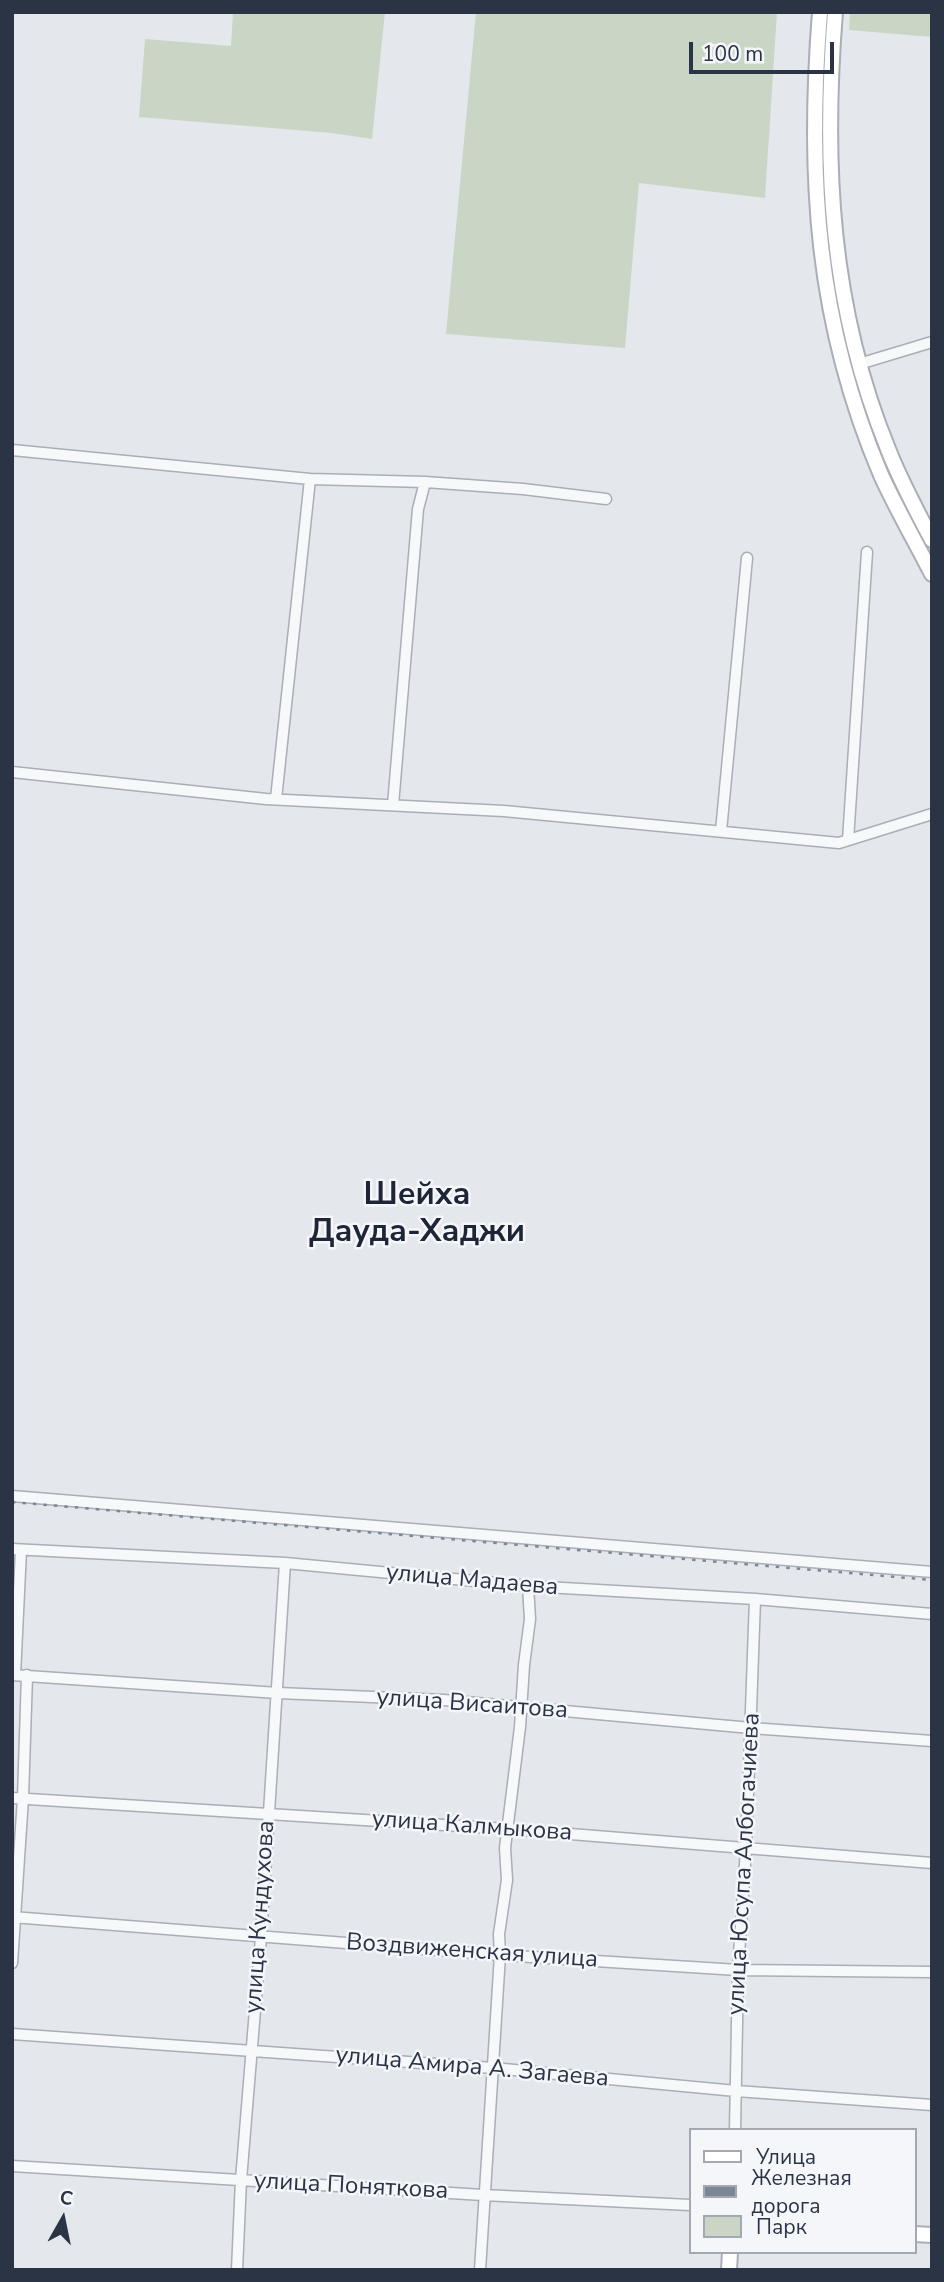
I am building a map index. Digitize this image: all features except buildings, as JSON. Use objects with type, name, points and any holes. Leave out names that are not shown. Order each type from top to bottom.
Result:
[{"type":"main road","points":[[820,12],[813,116],[814,161],[824,274],[835,335],[849,387],[882,477],[932,574]]},
{"type":"main road","points":[[835,12],[829,131],[832,208],[849,324],[859,364],[887,447],[932,540]]},
{"type":"street","points":[[859,364],[932,342]]},
{"type":"street","points":[[12,450],[310,479],[425,482],[523,489],[606,499]]},
{"type":"street","points":[[276,799],[310,479]]},
{"type":"street","points":[[393,805],[418,509],[425,482]]},
{"type":"street","points":[[848,841],[867,552]]},
{"type":"street","points":[[721,831],[747,558]]},
{"type":"street","points":[[12,772],[276,799],[530,813],[839,844],[932,814]]},
{"type":"street","points":[[12,1496],[932,1572]]},
{"type":"street","points":[[14,1675],[17,1550]]},
{"type":"street","name":"улица Мадаева","points":[[17,1550],[285,1563],[528,1586],[755,1599],[932,1614]]},
{"type":"street","name":"улица Кундухова","points":[[237,2270],[241,2180],[261,1937],[285,1563]]},
{"type":"street","points":[[480,2270],[500,1955],[499,1934],[507,1880],[505,1848],[530,1619],[528,1586]]},
{"type":"street","name":"улица Юсупа Албогачиева","points":[[735,2128],[738,1970],[746,1849],[755,1599]]},
{"type":"street","name":"улица Висаитова","points":[[14,1675],[278,1693],[444,1700],[751,1728],[932,1741]]},
{"type":"street","points":[[12,1963],[18,1798],[27,1675]]},
{"type":"street","name":"улица Калмыкова","points":[[18,1798],[508,1829],[932,1863]]},
{"type":"street","name":"Воздвиженская улица","points":[[15,1917],[500,1955],[738,1970],[932,1972]]},
{"type":"street","name":"улица Амира А. Загаева","points":[[12,2034],[493,2068],[736,2091],[932,2105]]},
{"type":"street","name":"улица Поняткова","points":[[12,2166],[688,2205]]},
{"type":"green space","points":[[233,12],[385,12],[372,139],[332,133],[139,117],[145,39],[231,46]]},
{"type":"green space","points":[[476,12],[777,12],[765,198],[639,183],[625,348],[446,334]]},
{"type":"green space","points":[[850,12],[932,12],[932,37],[849,30]]},
{"type":"railway","points":[[12,1502],[932,1580]]},
{"type":"district","name":"Шейха Дауда-Хаджи","points":[[417,1214]]}]
